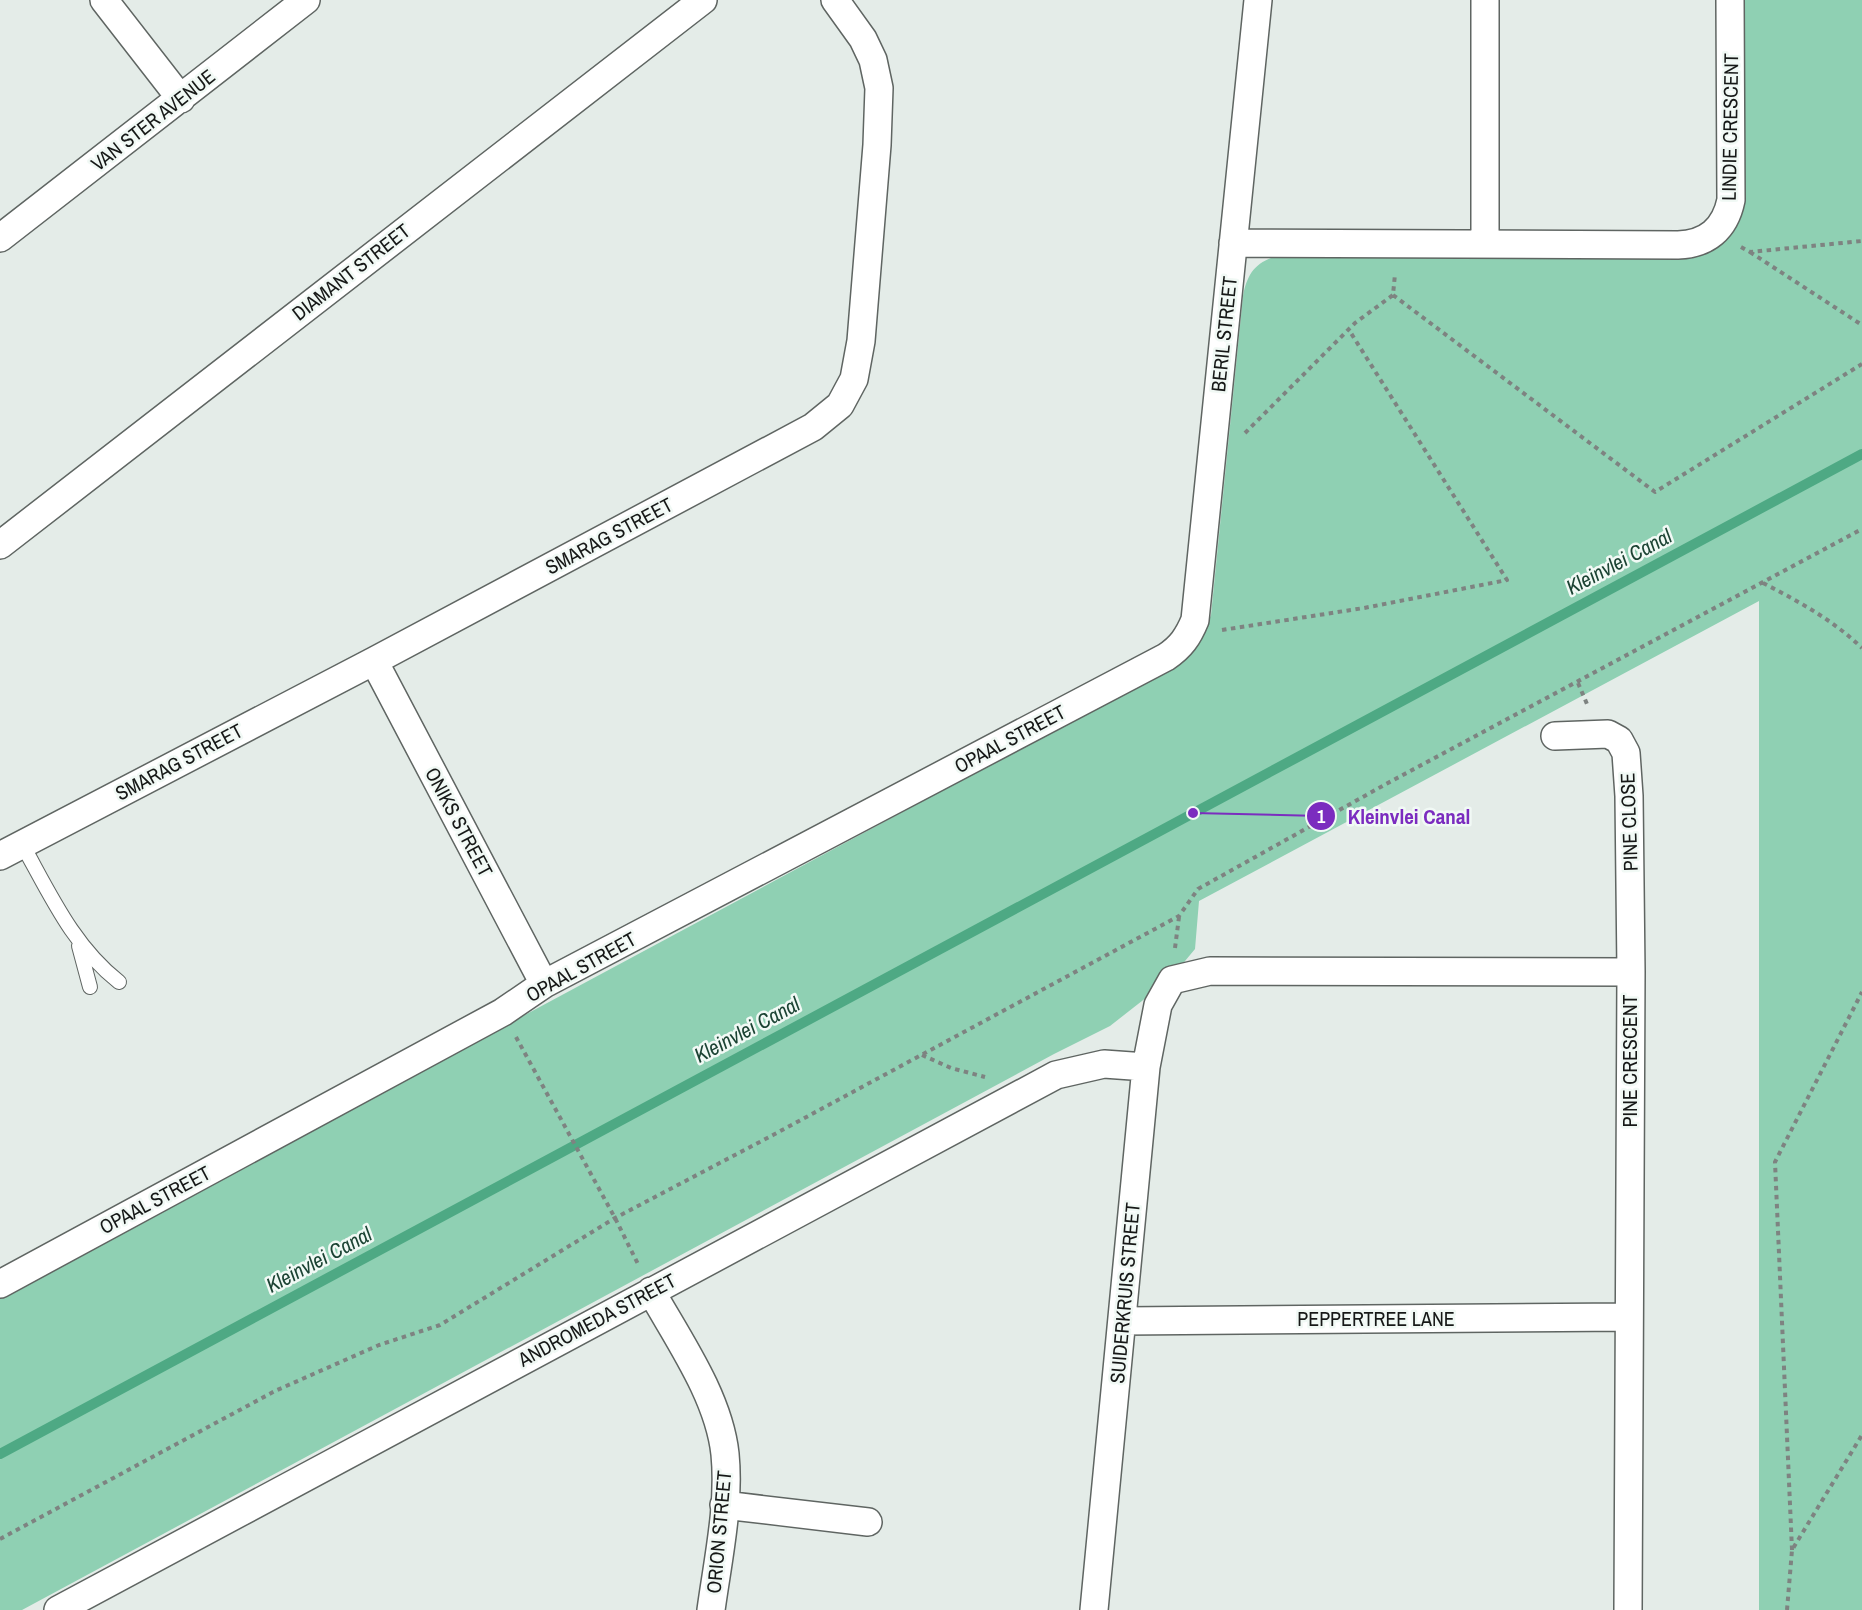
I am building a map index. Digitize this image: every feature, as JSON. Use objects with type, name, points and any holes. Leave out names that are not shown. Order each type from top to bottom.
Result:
[{"type":"street","points":[[104,0],[181,99]]},
{"type":"street","name":"VAN STER AVENUE","points":[[0,238],[306,0]]},
{"type":"street","name":"DIAMANT STREET","points":[[0,545],[703,0]]},
{"type":"street","name":"SMARAG STREET","points":[[11,850],[374,661],[813,427],[840,405],[854,379],[861,341],[877,145],[879,88],[873,60],[863,39],[835,0]]},
{"type":"street","name":"BERIL STREET","points":[[1189,635],[1195,620],[1258,0]]},
{"type":"street","points":[[1485,0],[1485,243]]},
{"type":"street","name":"LINDIE CRESCENT","points":[[1715,232],[1726,217],[1731,200],[1731,0]]},
{"type":"street","points":[[1233,243],[1691,245],[1715,232]]},
{"type":"street","name":"OPAAL STREET","points":[[0,1284],[502,1012],[544,984],[1166,657],[1179,648],[1189,635]]},
{"type":"street","name":"ONIKS STREET","points":[[374,661],[544,984]]},
{"type":"street","name":"PINE CLOSE","points":[[1555,736],[1608,734],[1619,740],[1626,753],[1629,796],[1631,972]]},
{"type":"street","name":"PINE CRESCENT","points":[[1172,980],[1210,971],[1631,972],[1628,1610]]},
{"type":"street","name":"SUIDERKRUIS STREET","points":[[1094,1610],[1146,1067],[1158,1005],[1172,980]]},
{"type":"street","name":"ANDROMEDA STREET","points":[[58,1610],[1056,1075],[1104,1064],[1146,1067]]},
{"type":"street","name":"ORION STREET","points":[[651,1291],[701,1380],[715,1411],[725,1452],[726,1484],[711,1610]]},
{"type":"street","name":"PEPPERTREE LANE","points":[[1123,1321],[1629,1317]]},
{"type":"street","points":[[724,1505],[868,1522]]},
{"type":"lane","points":[[11,850],[77,941],[101,968],[119,982]]},
{"type":"lane","points":[[77,941],[90,987]]},
{"type":"path","points":[[1715,232],[1750,252],[1862,325]]},
{"type":"path","points":[[1750,252],[1862,242]]},
{"type":"path","points":[[1211,464],[1260,420],[1348,330],[1392,295],[1398,243]]},
{"type":"path","points":[[1392,295],[1655,492],[1862,364]]},
{"type":"path","points":[[1189,635],[1364,608],[1507,580],[1348,330]]},
{"type":"path","points":[[0,1539],[275,1391],[379,1345],[440,1325],[615,1218],[1179,916],[1198,889],[1386,784],[1862,529]]},
{"type":"path","points":[[1762,583],[1799,601],[1851,637],[1862,648]]},
{"type":"path","points":[[1786,1610],[1792,1550],[1775,1162],[1862,992]]},
{"type":"path","points":[[502,1012],[615,1218],[651,1291]]},
{"type":"path","points":[[921,1055],[951,1068],[994,1080],[1007,1101]]},
{"type":"path","points":[[1792,1550],[1862,1435]]},
{"type":"green space","points":[[1742,0],[1862,0],[1862,1610],[1759,1610],[1759,601],[1199,901],[1195,949],[1170,979],[1110,1026],[1054,1054],[22,1610],[0,1610],[0,1297],[1178,664],[1199,643],[1211,615],[1243,296],[1249,276],[1257,266],[1276,256],[1687,258],[1714,249],[1737,225],[1744,204]]},
{"type":"waterway","name":"Kleinvlei Canal","points":[[0,1454],[1862,454]]},
{"type":"place","name":"Kleinvlei Canal","points":[[1193,813]]}]
